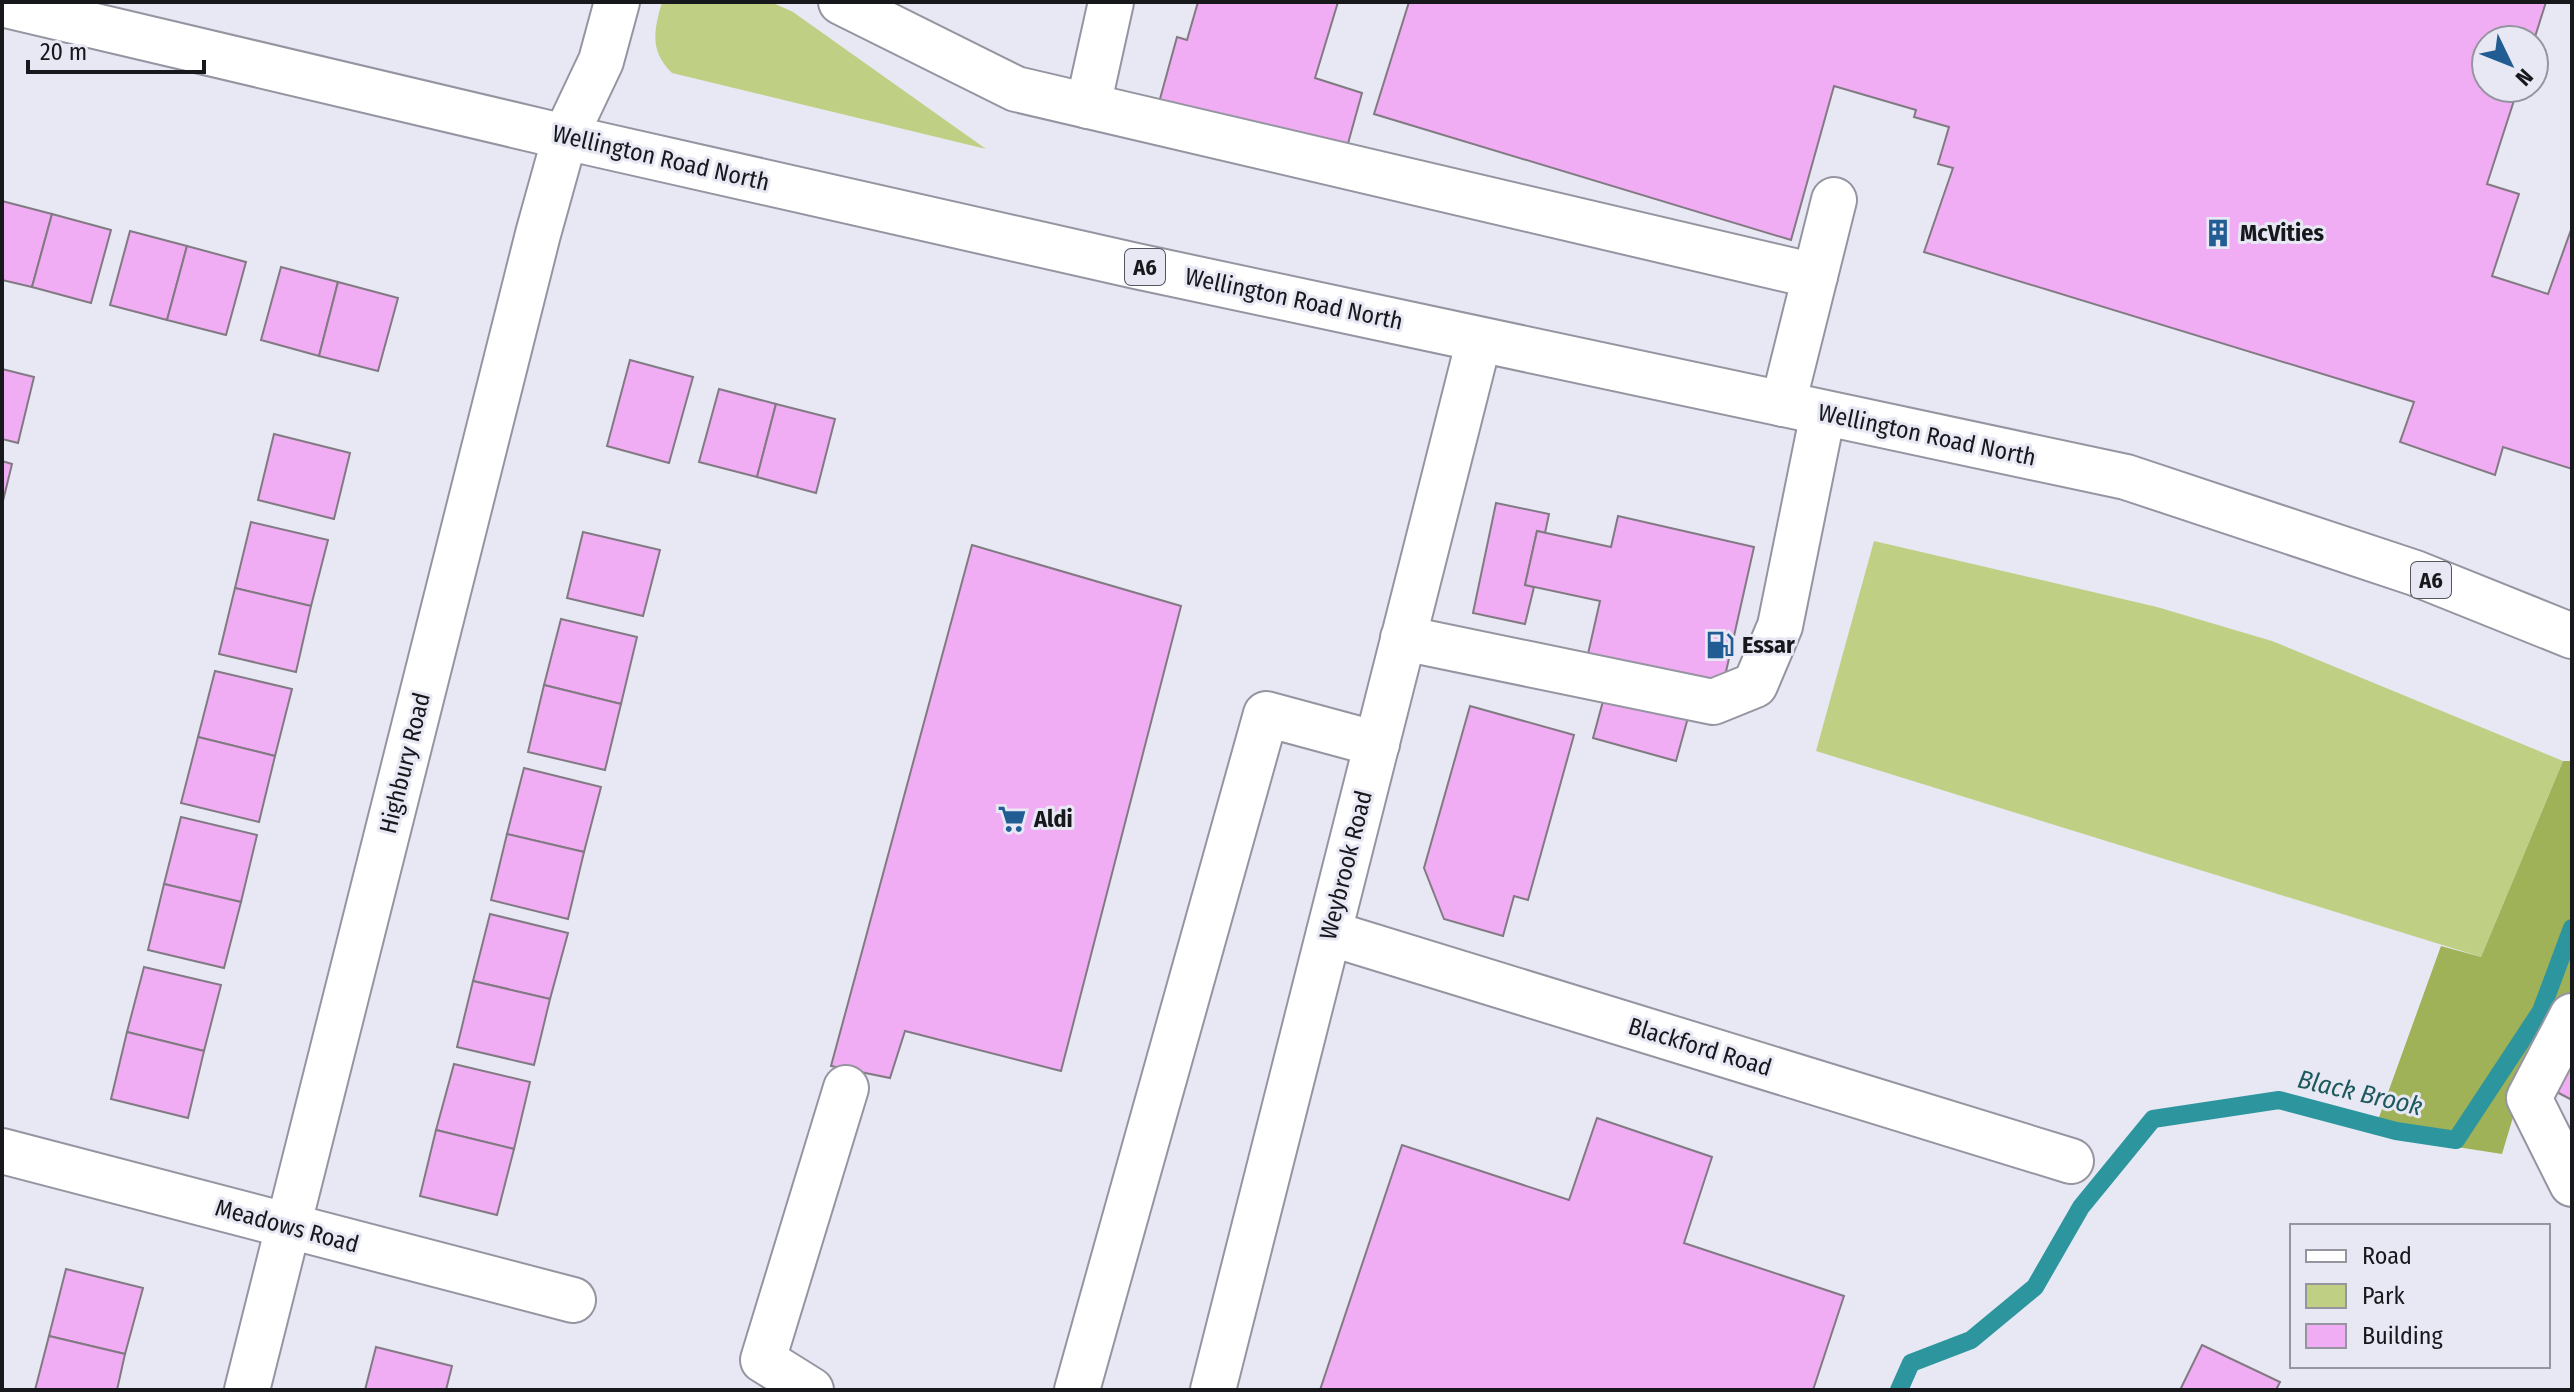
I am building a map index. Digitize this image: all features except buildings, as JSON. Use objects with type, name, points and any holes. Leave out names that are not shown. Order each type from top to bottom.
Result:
[{"type":"main road","name":"Highbury Road","points":[[247,1390],[565,137],[601,61],[617,2]]},
{"type":"main road","points":[[841,2],[1016,89],[1815,276]]},
{"type":"main road","points":[[1088,106],[1111,2]]},
{"type":"main road","name":"Wellington Road North","points":[[2,4],[565,137],[1479,340],[2126,477],[2415,573],[2572,636]]},
{"type":"main road","points":[[1403,638],[1713,702],[1755,685],[1780,626],[1815,276],[1834,200]]},
{"type":"main road","name":"Weybrook Road","points":[[1213,1390],[1479,340]]},
{"type":"main road","points":[[1077,1390],[1266,714],[1377,744]]},
{"type":"main road","name":"Blackford Road","points":[[1329,933],[2071,1161]]},
{"type":"main road","points":[[2572,1016],[2529,1098],[2572,1184]]},
{"type":"main road","points":[[811,1390],[763,1360],[846,1088]]},
{"type":"main road","name":"Meadows Road","points":[[2,1151],[573,1300]]},
{"type":"green space","points":[[662,2],[771,2],[793,12],[986,149],[672,73],[660,57],[655,40]]},
{"type":"green space","points":[[1874,541],[2157,607],[2272,641],[2563,761],[2481,957],[1816,751]]},
{"type":"green space","points":[[2563,761],[2572,761],[2572,994],[2520,1094],[2502,1154],[2373,1134],[2441,946],[2481,957]]},
{"type":"waterway","name":"Black Brook","points":[[1899,1390],[1911,1363],[1971,1340],[2035,1287],[2081,1207],[2153,1119],[2279,1100],[2396,1131],[2456,1140],[2541,1011],[2572,928]]},
{"type":"place","name":"McVities","points":[[2218,233]]},
{"type":"place","name":"Essar","points":[[1720,645]]},
{"type":"place","name":"Aldi","points":[[1012,819]]}]
